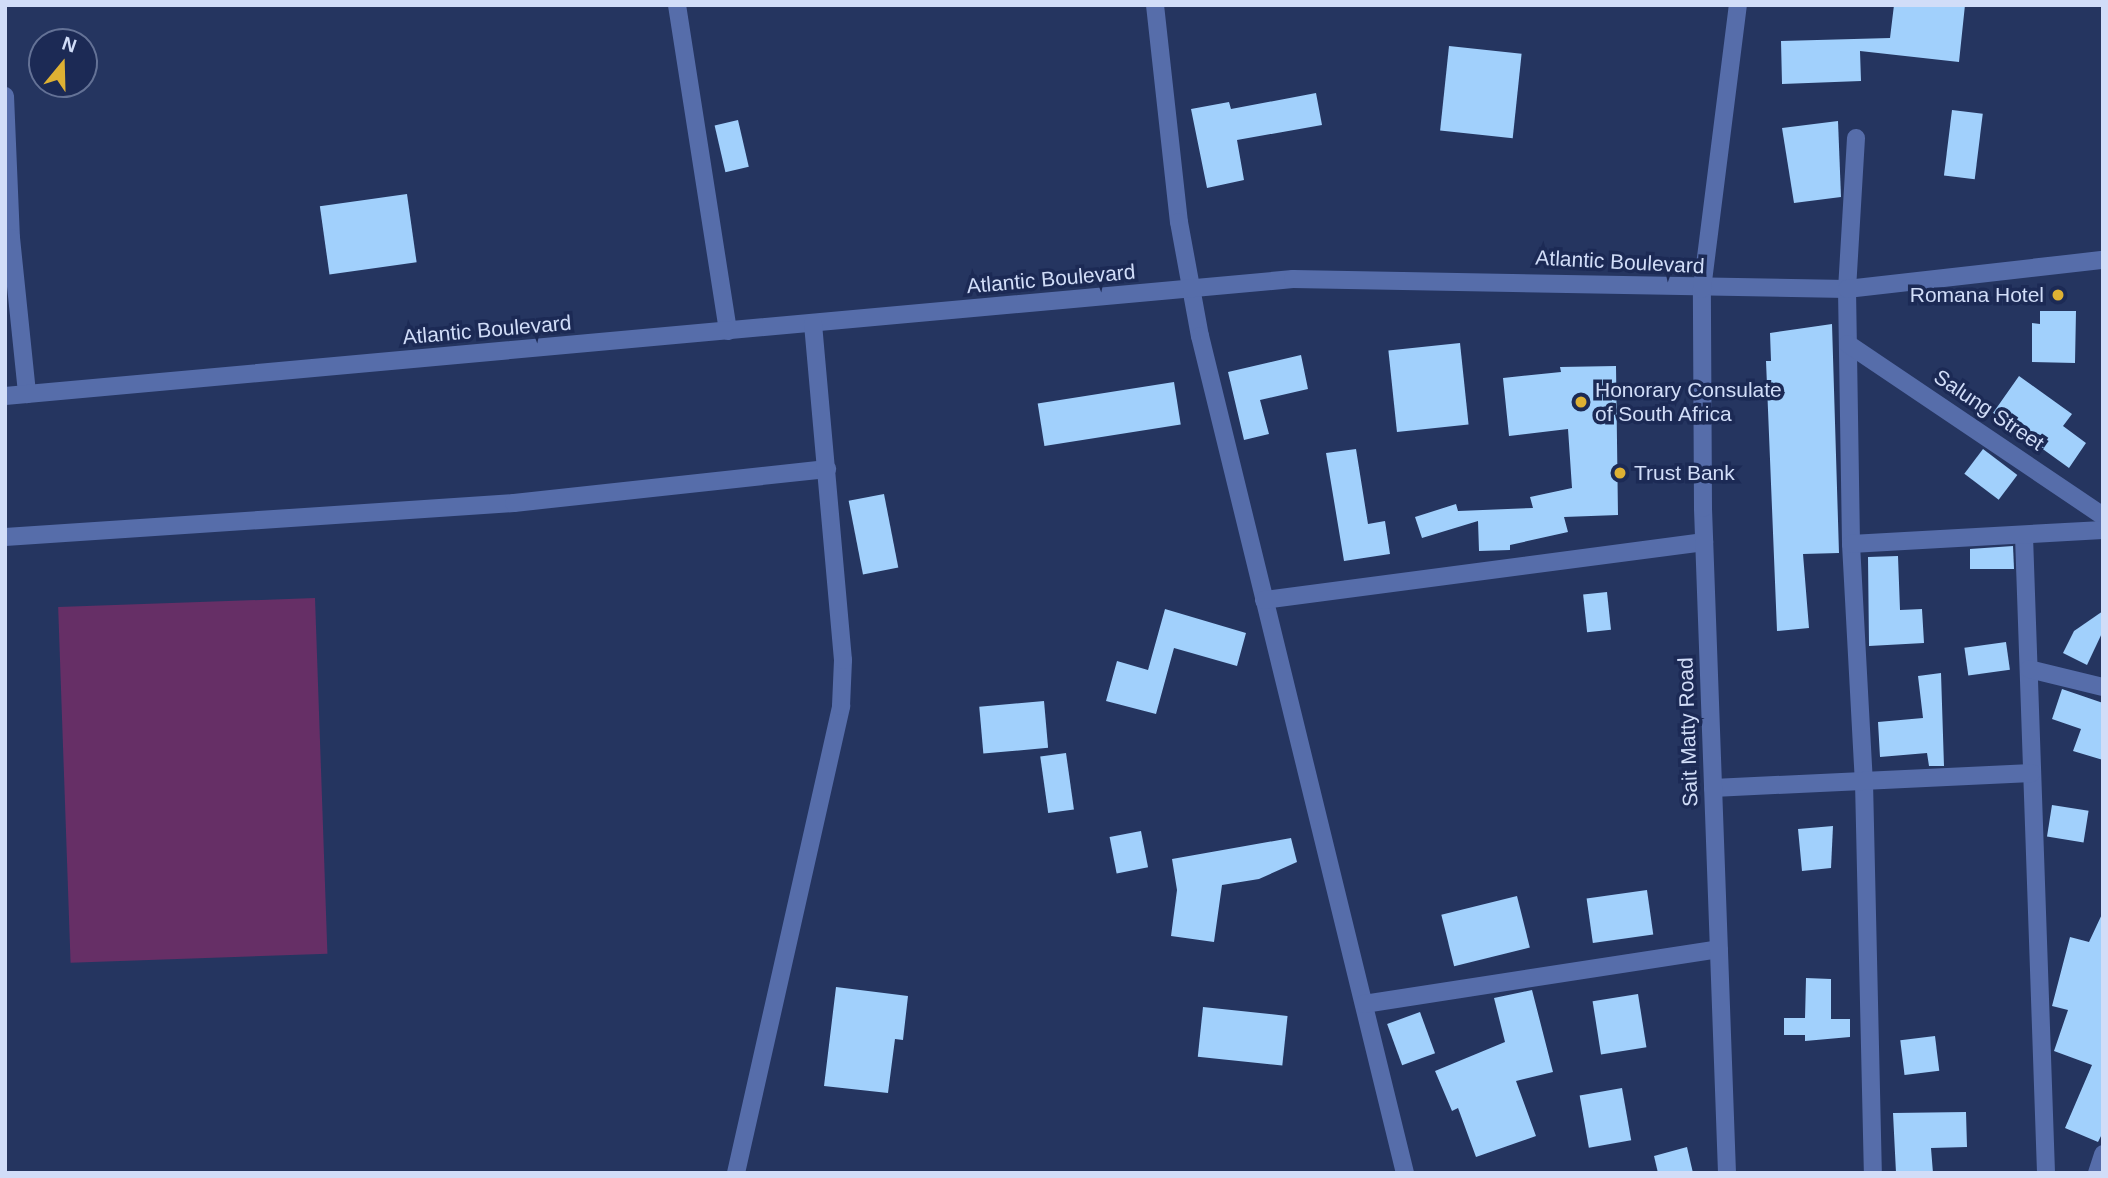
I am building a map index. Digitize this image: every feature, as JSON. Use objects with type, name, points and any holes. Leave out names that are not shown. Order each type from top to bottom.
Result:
[{"type":"street","points":[[677,5],[728,331]]},
{"type":"street","points":[[1155,5],[1190,289],[1405,1173]]},
{"type":"street","name":"Sait Matty Road","points":[[1727,1173],[1704,542],[1702,289],[1738,5]]},
{"type":"street","points":[[5,96],[10,238],[27,394]]},
{"type":"street","points":[[1856,138],[1847,289],[1851,544],[1864,782],[1874,1173]]},
{"type":"street","name":"Atlantic Boulevard","points":[[5,396],[1190,289],[1334,279],[1529,280],[1702,289],[1847,289],[2103,260]]},
{"type":"street","points":[[736,1173],[841,706],[843,660],[813,323]]},
{"type":"street","name":"Salung Street","points":[[1848,344],[2103,516]]},
{"type":"street","points":[[5,537],[513,503],[827,469]]},
{"type":"street","points":[[1851,544],[2103,530]]},
{"type":"street","points":[[2024,536],[2046,1173]]},
{"type":"street","points":[[1264,600],[1704,542]]},
{"type":"street","points":[[2029,669],[2103,687]]},
{"type":"street","points":[[1713,788],[2032,773]]},
{"type":"street","points":[[1364,1004],[1719,949]]},
{"type":"street","points":[[2097,1173],[2103,1154]]},
{"type":"shaded area","points":[[315,598],[327,954],[71,963],[58,607]]},
{"type":"building","points":[[1894,5],[1965,5],[1959,62],[1860,51],[1861,81],[1782,84],[1781,41],[1890,38]]},
{"type":"building","points":[[1449,46],[1522,54],[1513,138],[1440,131]]},
{"type":"building","points":[[1316,93],[1322,125],[1237,140],[1244,180],[1207,188],[1191,109],[1229,102],[1231,109]]},
{"type":"building","points":[[1952,110],[1983,114],[1975,179],[1944,176]]},
{"type":"building","points":[[738,120],[749,167],[725,172],[715,125]]},
{"type":"building","points":[[1838,121],[1841,197],[1794,203],[1782,128]]},
{"type":"building","points":[[407,194],[417,262],[329,275],[320,206]]},
{"type":"building","points":[[2040,311],[2076,311],[2075,363],[2032,362],[2032,323],[2040,324]]},
{"type":"building","points":[[1832,324],[1839,553],[1803,554],[1809,628],[1777,631],[1766,361],[1771,361],[1770,333]]},
{"type":"building","points":[[1460,343],[1469,425],[1397,432],[1388,351]]},
{"type":"building","points":[[1301,355],[1308,389],[1260,400],[1269,434],[1244,440],[1228,372]]},
{"type":"building","points":[[1616,366],[1618,515],[1564,517],[1568,532],[1510,545],[1510,550],[1479,551],[1478,521],[1422,538],[1415,517],[1456,504],[1458,511],[1533,508],[1530,497],[1572,488],[1568,429],[1509,436],[1503,378],[1561,372],[1560,367]]},
{"type":"building","points":[[2019,376],[2072,414],[2063,426],[2086,443],[2069,468],[1993,413]]},
{"type":"building","points":[[1174,382],[1181,424],[1044,446],[1038,404]]},
{"type":"building","points":[[1356,449],[1368,524],[1385,521],[1390,554],[1344,561],[1326,453]]},
{"type":"building","points":[[1983,449],[2017,475],[1999,500],[1964,474]]},
{"type":"building","points":[[884,494],[898,568],[863,574],[849,501]]},
{"type":"building","points":[[2013,546],[2014,569],[1970,569],[1970,549]]},
{"type":"building","points":[[1898,556],[1900,610],[1922,609],[1924,643],[1869,646],[1868,557]]},
{"type":"building","points":[[1607,592],[1611,630],[1587,632],[1583,595]]},
{"type":"building","points":[[1165,609],[1246,633],[1237,666],[1174,648],[1156,714],[1106,701],[1117,661],[1148,670]]},
{"type":"building","points":[[2103,611],[2103,631],[2087,665],[2063,653],[2074,631]]},
{"type":"building","points":[[2006,642],[2010,670],[1968,676],[1964,648]]},
{"type":"building","points":[[1941,673],[1944,766],[1929,766],[1927,753],[1880,757],[1878,722],[1923,718],[1918,676]]},
{"type":"building","points":[[2062,689],[2103,703],[2103,760],[2073,751],[2081,729],[2052,719]]},
{"type":"building","points":[[1044,701],[1048,748],[983,753],[979,707]]},
{"type":"building","points":[[1066,753],[1074,809],[1048,813],[1040,757]]},
{"type":"building","points":[[2052,805],[2089,811],[2084,842],[2047,837]]},
{"type":"building","points":[[1833,826],[1831,868],[1802,871],[1798,829]]},
{"type":"building","points":[[1141,831],[1148,867],[1117,873],[1110,837]]},
{"type":"building","points":[[1291,838],[1297,862],[1259,879],[1222,885],[1214,942],[1171,936],[1177,890],[1172,859]]},
{"type":"building","points":[[1647,890],[1653,935],[1593,943],[1587,898]]},
{"type":"building","points":[[1517,896],[1530,947],[1454,966],[1441,915]]},
{"type":"building","points":[[2103,912],[2103,1132],[2098,1142],[2065,1128],[2092,1065],[2054,1051],[2068,1010],[2052,1006],[2070,937],[2089,942]]},
{"type":"building","points":[[1806,978],[1831,979],[1831,1019],[1850,1019],[1850,1037],[1805,1041],[1805,1035],[1784,1035],[1784,1018],[1805,1018]]},
{"type":"building","points":[[836,987],[908,996],[903,1040],[895,1039],[888,1093],[824,1086]]},
{"type":"building","points":[[1532,990],[1553,1072],[1516,1081],[1536,1136],[1476,1157],[1458,1108],[1452,1111],[1435,1071],[1505,1042],[1494,998]]},
{"type":"building","points":[[1638,994],[1646,1047],[1601,1055],[1593,1001]]},
{"type":"building","points":[[1203,1007],[1288,1016],[1282,1066],[1198,1057]]},
{"type":"building","points":[[1420,1012],[1435,1053],[1402,1065],[1387,1024]]},
{"type":"building","points":[[1935,1036],[1939,1071],[1905,1075],[1900,1040]]},
{"type":"building","points":[[1622,1088],[1631,1140],[1589,1148],[1580,1095]]},
{"type":"building","points":[[1966,1112],[1967,1147],[1931,1148],[1933,1173],[1896,1173],[1893,1113]]},
{"type":"building","points":[[1687,1147],[1693,1173],[1658,1173],[1654,1156]]},
{"type":"place","name":"Romana Hotel","points":[[2058,295]]},
{"type":"place","name":"Honorary Consulate of South Africa","points":[[1581,402]]},
{"type":"place","name":"Trust Bank","points":[[1620,473]]}]
